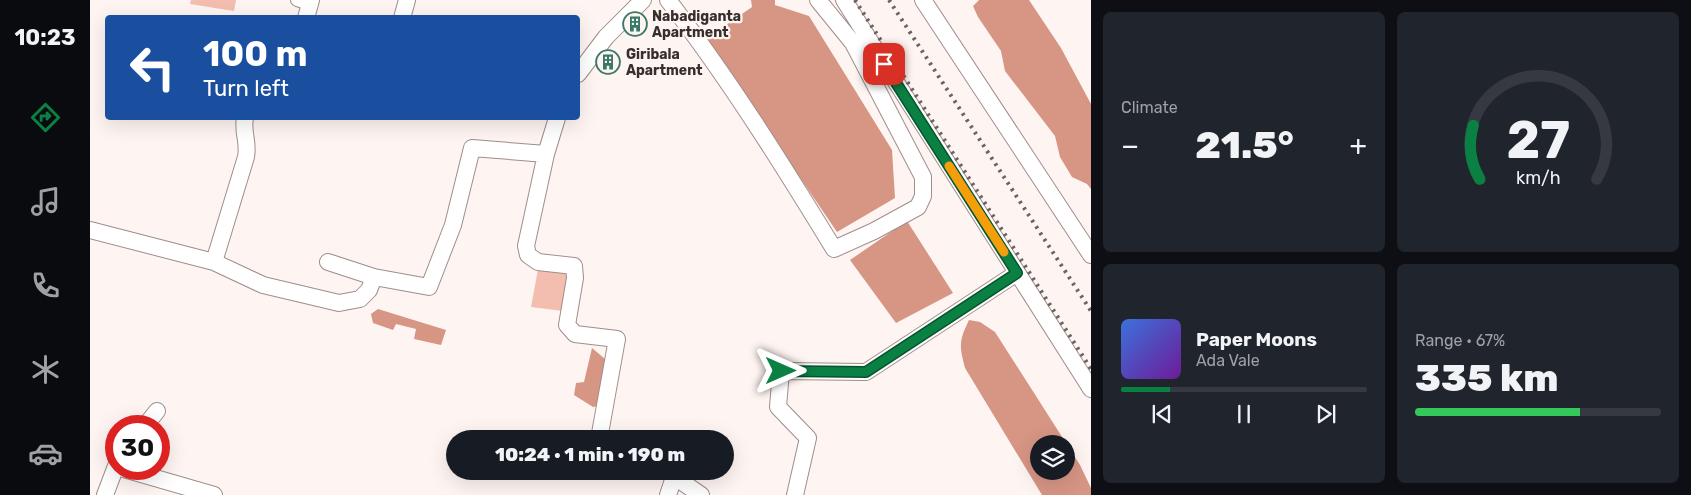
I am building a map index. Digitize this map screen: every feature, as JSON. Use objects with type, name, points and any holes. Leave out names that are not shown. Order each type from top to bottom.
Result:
[{"type":"street","points":[[403,15],[407,0]]},
{"type":"street","points":[[580,71],[606,37],[643,0]]},
{"type":"street","points":[[668,0],[714,62],[786,170],[834,249],[918,207],[923,196],[923,177],[853,43],[818,0]]},
{"type":"street","points":[[844,0],[1091,389]]},
{"type":"street","points":[[923,0],[1091,255]]},
{"type":"street","points":[[214,262],[246,157],[248,143],[242,131],[245,120]]},
{"type":"street","points":[[556,120],[546,154],[526,246],[528,255],[538,262],[574,266],[575,278],[567,325],[575,334],[617,339],[601,430]]},
{"type":"street","points":[[328,262],[374,277],[430,287],[453,225],[472,148],[546,154]]},
{"type":"street","points":[[90,230],[214,262],[263,285],[339,303],[360,299],[369,290],[374,277]]},
{"type":"street","points":[[795,495],[808,438],[778,407],[781,371],[866,372],[1017,273]]},
{"type":"street","points":[[154,415],[157,411]]},
{"type":"street","points":[[105,495],[112,480]]},
{"type":"street","points":[[164,480],[214,495]]},
{"type":"street","points":[[668,495],[669,480]]},
{"type":"street","points":[[679,480],[701,495]]},
{"type":"shaded area","points":[[191,0],[236,0],[234,11],[190,4]]},
{"type":"shaded area","points":[[751,0],[775,0],[775,5],[809,16],[892,150],[895,198],[837,232],[706,39],[752,7]]},
{"type":"shaded area","points":[[979,0],[1029,0],[1061,48],[1091,104],[1091,189],[1087,184],[1072,177],[1060,157],[1055,136],[1005,71],[1001,51],[978,17],[973,6]]},
{"type":"shaded area","points":[[907,221],[953,293],[896,323],[850,260]]},
{"type":"shaded area","points":[[539,264],[572,268],[571,312],[531,307]]},
{"type":"shaded area","points":[[378,309],[446,330],[441,345],[414,339],[416,329],[396,324],[393,330],[373,323],[371,314]]},
{"type":"shaded area","points":[[969,320],[980,322],[995,332],[1061,435],[1030,435],[1030,475],[965,368],[962,354],[962,338]]},
{"type":"shaded area","points":[[592,348],[611,364],[602,405],[593,407],[574,395],[576,383],[584,382]]},
{"type":"shaded area","points":[[1075,457],[1091,488],[1091,495],[1042,495],[1033,480],[1075,480]]},
{"type":"railway","points":[[855,0],[1091,369]]},
{"type":"railway","points":[[889,0],[1091,311]]},
{"type":"slow traffic","points":[[949,166],[1004,252]]},
{"type":"place","name":"Nabadiganta Apartment","points":[[635,24]]},
{"type":"place","name":"Giribala Apartment","points":[[608,62]]},
{"type":"route","points":[[781,371],[866,372],[1017,273],[884,64]]}]
